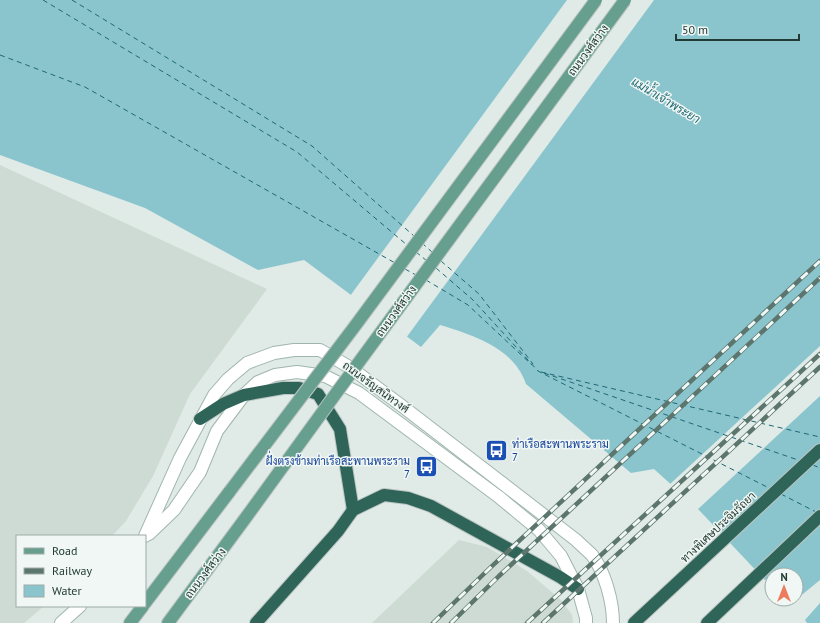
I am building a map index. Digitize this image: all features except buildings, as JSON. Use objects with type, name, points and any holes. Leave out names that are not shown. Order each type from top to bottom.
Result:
[{"type":"highway","points":[[200,419],[223,404],[244,395],[283,388],[299,388],[318,394],[340,429],[353,510]]},
{"type":"highway","name":"ทางพิเศษประจิมรัถยา","points":[[634,623],[820,450]]},
{"type":"highway","points":[[256,623],[338,531],[353,510],[384,495],[408,498],[431,506],[560,577],[578,590]]},
{"type":"highway","points":[[707,623],[820,516]]},
{"type":"main road","name":"ถนนวงศ์สว่าง","points":[[146,602],[355,326],[596,0]]},
{"type":"main road","name":"ถนนวงศ์สว่าง","points":[[168,623],[625,0]]},
{"type":"main road","name":"ถนนจรัญสนิทวงศ์","points":[[146,535],[180,458],[200,419],[214,395],[228,379],[247,363],[274,353],[294,350],[320,350],[351,368],[396,401],[576,540],[592,556],[606,581],[613,615],[613,623]]},
{"type":"main road","name":"ถนนจรัญสนิทวงศ์","points":[[146,536],[174,510],[200,472],[217,431],[244,395],[258,382],[275,374],[297,372],[325,376],[359,393],[499,497],[539,530],[561,556],[578,590],[586,623]]},
{"type":"main road","points":[[61,623],[79,607]]},
{"type":"main road","points":[[130,623],[142,607]]},
{"type":"shaded area","points":[[0,165],[267,289],[190,394],[153,476],[126,521],[113,535],[16,535],[16,607],[43,607],[24,623],[0,623]]},
{"type":"shaded area","points":[[459,540],[487,547],[527,571],[561,600],[572,615],[573,623],[372,623]]},
{"type":"water","name":"แม่น้ำเจ้าพระยา","points":[[0,0],[820,0],[820,580],[804,593],[804,567],[764,567],[764,579],[698,509],[654,469],[631,473],[526,384],[512,361],[491,345],[466,333],[440,325],[421,347],[304,260],[258,270],[145,208],[0,155]]},
{"type":"water","points":[[820,603],[820,623],[807,623],[805,620]]},
{"type":"pier","points":[[567,0],[654,0],[406,338],[350,296]]},
{"type":"pier","points":[[820,346],[820,396],[697,510],[669,485]]},
{"type":"ferry route","points":[[43,0],[297,152],[407,245]]},
{"type":"ferry route","points":[[72,0],[312,146],[414,236]]},
{"type":"ferry route","points":[[0,55],[85,87],[395,263]]},
{"type":"ferry route","points":[[422,243],[433,253]]},
{"type":"ferry route","points":[[416,252],[427,261]]},
{"type":"ferry route","points":[[441,261],[479,294],[533,364]]},
{"type":"ferry route","points":[[436,268],[473,300],[538,371],[769,488]]},
{"type":"ferry route","points":[[405,269],[416,275]]},
{"type":"ferry route","points":[[426,280],[468,305],[532,365]]},
{"type":"ferry route","points":[[541,372],[820,437]]},
{"type":"ferry route","points":[[544,373],[801,461]]},
{"type":"ferry route","points":[[813,465],[820,468]]},
{"type":"ferry route","points":[[781,494],[816,512]]},
{"type":"railway","points":[[433,623],[491,567],[820,261]]},
{"type":"railway","points":[[451,623],[499,576],[820,278]]},
{"type":"railway","points":[[527,623],[820,354]]},
{"type":"railway","points":[[543,623],[820,367]]},
{"type":"place","name":"ท่าเรือสะพานพระราม 7","points":[[497,450]]},
{"type":"place","name":"ฝั่งตรงข้ามท่าเรือสะพานพระราม 7","points":[[426,467]]}]
